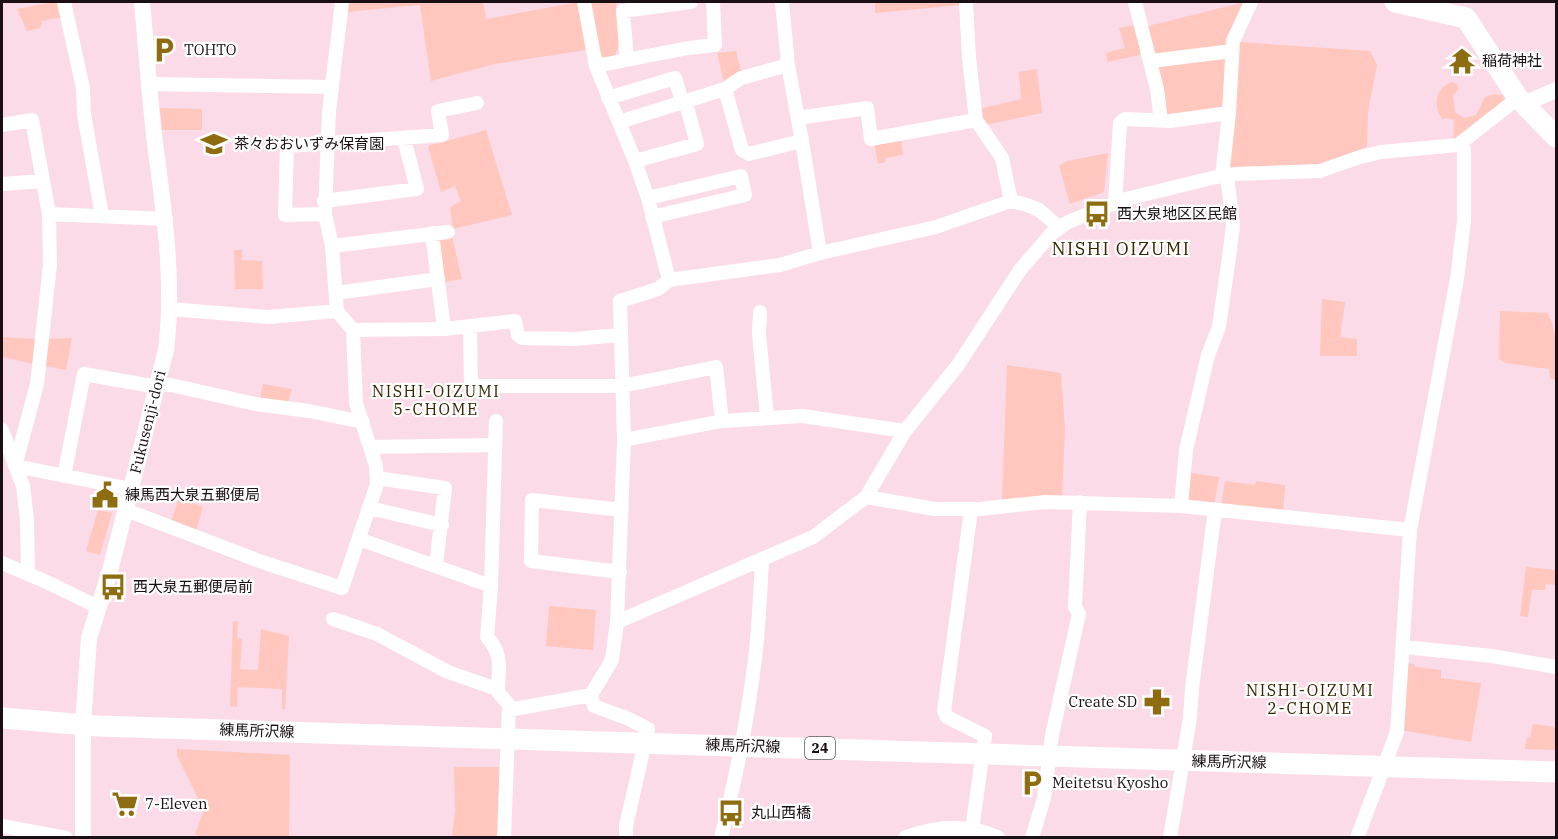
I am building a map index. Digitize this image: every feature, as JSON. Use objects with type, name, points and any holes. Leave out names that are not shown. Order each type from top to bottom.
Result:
[{"type":"main road","points":[[1395,2],[1461,10],[1521,101],[1557,137]]},
{"type":"main road","name":"練馬所沢線","points":[[2,718],[83,725],[1557,772]]},
{"type":"street","points":[[64,2],[83,88],[84,114],[102,216]]},
{"type":"street","name":"Fukusenji-dori","points":[[83,837],[83,725],[87,655],[91,630],[110,571],[166,350],[169,309],[166,219],[149,84],[142,2]]},
{"type":"street","points":[[126,510],[262,562],[342,588],[377,478],[376,466],[356,403],[353,330],[337,311],[332,246],[324,207],[332,87],[342,2]]},
{"type":"street","points":[[584,2],[596,66],[648,198],[669,280]]},
{"type":"street","points":[[627,60],[622,11],[692,2]]},
{"type":"street","points":[[596,66],[715,45],[713,2]]},
{"type":"street","points":[[782,2],[788,65],[820,252]]},
{"type":"street","points":[[966,2],[976,120],[1002,158],[1011,201]]},
{"type":"street","points":[[1135,2],[1157,90],[1161,121]]},
{"type":"street","points":[[1181,506],[1186,450],[1208,356],[1219,327],[1231,242],[1233,225],[1225,176],[1232,51],[1233,41],[1251,2]]},
{"type":"street","points":[[1150,61],[1232,51]]},
{"type":"street","points":[[619,122],[725,90],[741,78],[788,65]]},
{"type":"street","points":[[608,98],[675,78],[681,98],[685,102],[697,144],[635,161]]},
{"type":"street","points":[[149,84],[332,87]]},
{"type":"street","points":[[725,90],[742,150],[749,154],[802,141]]},
{"type":"street","points":[[617,622],[813,537],[866,497],[905,431],[958,365],[1020,270],[1041,244],[1059,227],[1115,203],[1225,176],[1320,171],[1371,154],[1461,144],[1521,101],[1557,90]]},
{"type":"street","points":[[404,139],[417,189],[285,215],[286,146],[442,135],[438,111],[477,103]]},
{"type":"street","points":[[798,118],[867,108],[871,139],[976,120]]},
{"type":"street","points":[[1115,203],[1120,123],[1125,119],[1161,121],[1229,113]]},
{"type":"street","points":[[2,125],[32,120],[48,214],[50,265],[39,372],[15,466]]},
{"type":"street","points":[[1357,837],[1398,732],[1410,530],[1457,279],[1464,221],[1464,150],[1461,144]]},
{"type":"street","points":[[648,198],[741,176],[746,195],[652,217]]},
{"type":"street","points":[[2,184],[43,181]]},
{"type":"street","points":[[626,837],[626,826],[648,731],[646,726],[594,706],[591,695],[612,660],[617,622],[624,440],[620,301],[658,289],[669,280],[780,265],[820,252],[936,227],[1011,201],[1039,210],[1059,227]]},
{"type":"street","points":[[48,214],[166,219]]},
{"type":"street","points":[[332,246],[448,232]]},
{"type":"street","points":[[432,233],[444,329]]},
{"type":"street","points":[[336,293],[438,279]]},
{"type":"street","points":[[169,309],[268,317],[337,311]]},
{"type":"street","points":[[760,312],[759,334],[767,417]]},
{"type":"street","points":[[353,330],[444,329],[514,321],[518,335],[522,338],[574,339],[620,335]]},
{"type":"street","points":[[470,326],[471,386],[622,386],[717,367],[722,422]]},
{"type":"street","points":[[64,476],[84,374],[146,385],[171,385],[255,404],[309,411],[363,422]]},
{"type":"street","points":[[624,440],[722,422],[767,417],[802,416],[905,431]]},
{"type":"street","points":[[496,421],[491,586],[487,637],[494,645],[500,667],[497,689]]},
{"type":"street","points":[[2,430],[22,486],[27,520],[28,574]]},
{"type":"street","points":[[370,447],[495,445]]},
{"type":"street","points":[[15,466],[131,489]]},
{"type":"street","points":[[377,478],[445,488],[436,566]]},
{"type":"street","points":[[866,497],[935,509],[971,510],[1045,501],[1181,506],[1410,530]]},
{"type":"street","points":[[620,572],[531,561],[532,500],[622,510]]},
{"type":"street","points":[[1032,837],[1044,798],[1052,735],[1079,615],[1076,607],[1080,502]]},
{"type":"street","points":[[369,508],[442,525]]},
{"type":"street","points":[[968,832],[984,754],[984,735],[947,717],[944,711],[971,510]]},
{"type":"street","points":[[1170,837],[1184,761],[1215,510]]},
{"type":"street","points":[[359,539],[491,586]]},
{"type":"street","points":[[721,837],[742,745],[755,664],[762,560]]},
{"type":"street","points":[[2,563],[98,607]]},
{"type":"street","points":[[333,619],[377,634],[448,672],[497,689],[509,705],[504,837]]},
{"type":"street","points":[[1404,647],[1492,656],[1557,667]]},
{"type":"street","points":[[509,711],[591,695]]},
{"type":"street","points":[[2,826],[66,837]]},
{"type":"street","points":[[906,837],[928,830],[946,828],[998,837]]},
{"type":"shaded area","points":[[59,2],[63,17],[42,21],[40,28],[27,31],[17,9]]},
{"type":"shaded area","points":[[347,2],[483,2],[486,19],[579,2],[586,50],[495,64],[431,81],[420,5],[346,12]]},
{"type":"shaded area","points":[[589,2],[616,2],[619,43],[615,56],[604,58],[596,51]]},
{"type":"shaded area","points":[[875,2],[961,2],[962,5],[875,13]]},
{"type":"shaded area","points":[[1245,2],[1229,43],[1224,46],[1158,54],[1153,52],[1108,62],[1106,53],[1125,48],[1119,28],[1135,25],[1137,29]]},
{"type":"shaded area","points":[[1239,42],[1370,51],[1377,65],[1368,112],[1367,147],[1320,165],[1228,167]]},
{"type":"shaded area","points":[[736,51],[742,75],[724,83],[717,53]]},
{"type":"shaded area","points":[[1223,58],[1228,62],[1222,109],[1170,116],[1165,113],[1158,70],[1160,65]]},
{"type":"shaded area","points":[[1037,69],[1042,113],[985,125],[980,112],[983,108],[1021,99],[1019,72]]},
{"type":"shaded area","points":[[1451,82],[1457,84],[1458,90],[1453,95],[1455,112],[1464,118],[1476,115],[1485,97],[1494,94],[1503,95],[1505,101],[1458,138],[1453,139],[1454,120],[1442,119],[1437,108],[1439,93]]},
{"type":"shaded area","points":[[160,108],[202,109],[202,130],[162,130]]},
{"type":"shaded area","points":[[486,130],[512,215],[453,229],[450,207],[461,201],[455,186],[441,192],[428,146]]},
{"type":"shaded area","points":[[901,139],[903,155],[885,158],[885,162],[878,164],[874,143]]},
{"type":"shaded area","points":[[1108,153],[1104,192],[1070,204],[1059,166],[1067,161]]},
{"type":"shaded area","points":[[452,237],[462,279],[443,282],[437,243],[441,238]]},
{"type":"shaded area","points":[[234,250],[242,250],[242,260],[262,261],[263,289],[235,289]]},
{"type":"shaded area","points":[[1322,299],[1345,302],[1340,337],[1357,339],[1357,356],[1320,356]]},
{"type":"shaded area","points":[[1500,311],[1547,313],[1555,336],[1556,380],[1550,378],[1549,369],[1506,363],[1499,359]]},
{"type":"shaded area","points":[[2,337],[36,339],[34,364],[2,357]]},
{"type":"shaded area","points":[[72,338],[66,370],[45,366],[47,339]]},
{"type":"shaded area","points":[[1007,365],[1061,373],[1065,429],[1062,497],[1002,500]]},
{"type":"shaded area","points":[[263,384],[292,389],[288,403],[260,399]]},
{"type":"shaded area","points":[[1191,473],[1219,477],[1214,505],[1188,500]]},
{"type":"shaded area","points":[[1225,481],[1255,485],[1256,481],[1285,485],[1283,512],[1221,506]]},
{"type":"shaded area","points":[[179,498],[203,507],[196,531],[171,522]]},
{"type":"shaded area","points":[[98,510],[112,513],[100,555],[86,551]]},
{"type":"shaded area","points":[[1526,567],[1556,570],[1556,585],[1546,584],[1545,590],[1532,590],[1528,617],[1520,616]]},
{"type":"shaded area","points":[[549,606],[596,610],[593,650],[546,646]]},
{"type":"shaded area","points":[[233,621],[238,622],[237,638],[242,639],[240,669],[258,670],[261,629],[289,636],[285,709],[282,709],[282,689],[238,687],[237,707],[230,706]]},
{"type":"shaded area","points":[[1406,663],[1414,664],[1415,667],[1441,670],[1441,678],[1481,683],[1471,742],[1401,730]]},
{"type":"shaded area","points":[[1533,724],[1556,727],[1556,750],[1525,749]]},
{"type":"shaded area","points":[[177,749],[290,755],[289,837],[205,838],[195,834],[203,813],[202,806],[177,756]]},
{"type":"shaded area","points":[[454,767],[499,767],[498,837],[452,838],[455,811]]},
{"type":"place","name":"TOHTO","points":[[164,50]]},
{"type":"place","name":"稲荷神社","points":[[1462,61]]},
{"type":"place","name":"茶々おおいずみ保育園","points":[[214,144]]},
{"type":"place","name":"西大泉地区区民館","points":[[1097,214]]},
{"type":"place","name":"練馬西大泉五郵便局","points":[[105,495]]},
{"type":"place","name":"西大泉五郵便局前","points":[[113,587]]},
{"type":"place","name":"Create SD","points":[[1157,702]]},
{"type":"place","name":"Meitetsu Kyosho","points":[[1032,783]]},
{"type":"place","name":"7-Eleven","points":[[125,804]]},
{"type":"place","name":"丸山西橋","points":[[731,813]]},
{"type":"district","name":"NISHI OIZUMI","points":[[1121,249]]},
{"type":"district","name":"NISHI-OIZUMI 5-CHOME","points":[[436,400]]},
{"type":"district","name":"NISHI-OIZUMI 2-CHOME","points":[[1310,699]]}]
